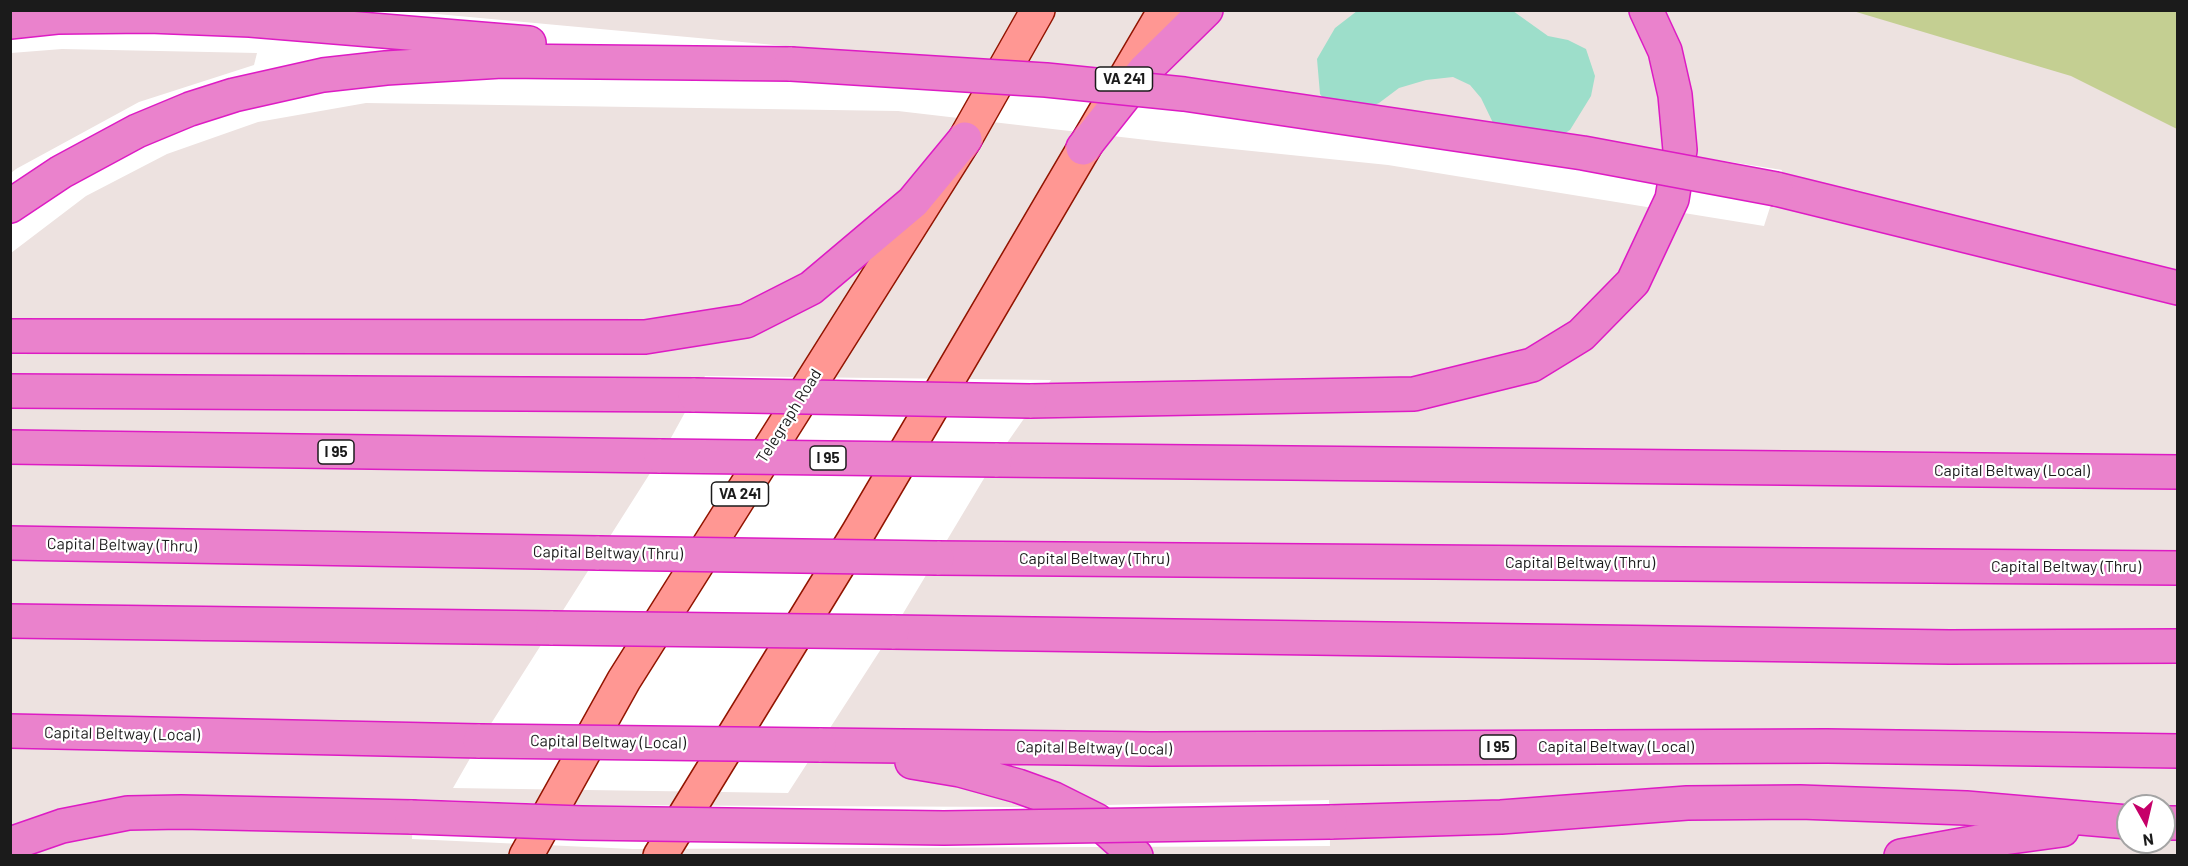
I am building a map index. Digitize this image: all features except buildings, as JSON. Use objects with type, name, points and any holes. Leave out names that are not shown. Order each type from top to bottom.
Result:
[{"type":"highway","points":[[1083,148],[1144,70],[1206,10]]},
{"type":"highway","points":[[10,392],[695,395],[1030,401],[1414,394],[1532,365],[1581,335],[1633,282],[1672,199],[1680,150],[1675,95],[1665,51],[1646,10]]},
{"type":"highway","points":[[10,22],[57,17],[149,16],[250,20],[791,64],[1046,80],[1184,94],[1583,153],[1776,189],[2178,288]]},
{"type":"highway","points":[[10,206],[69,167],[137,130],[234,95],[323,75],[386,68],[502,62],[791,64]]},
{"type":"highway","points":[[10,336],[645,337],[746,321],[811,288],[913,202],[965,140]]},
{"type":"highway","name":"Capital Beltway (Local)","points":[[10,447],[2178,472]]},
{"type":"highway","name":"Capital Beltway (Thru)","points":[[10,543],[937,558],[2178,568]]},
{"type":"highway","points":[[10,621],[1950,646],[2178,646]]},
{"type":"highway","name":"Capital Beltway (Local)","points":[[10,731],[480,741],[1150,749],[1827,746],[2178,751]]},
{"type":"highway","points":[[819,745],[960,770],[1018,786],[1081,811],[1115,835],[1136,855]]},
{"type":"highway","points":[[10,844],[63,826],[128,813],[181,812],[582,823],[944,828],[1501,817],[1687,803],[1800,802],[1966,808],[2116,822]]},
{"type":"highway","points":[[1901,855],[2023,835],[2116,824]]},
{"type":"main road","name":"Telegraph Road","points":[[526,855],[624,680],[965,140],[1038,10]]},
{"type":"main road","name":"VA 241","points":[[660,855],[858,533],[1165,10]]},
{"type":"shaded area","points":[[1357,11],[1513,11],[1548,36],[1568,40],[1586,49],[1595,76],[1591,96],[1570,130],[1552,141],[1495,127],[1481,98],[1470,85],[1453,77],[1426,80],[1399,88],[1379,103],[1362,110],[1330,107],[1320,94],[1317,59],[1335,28]]},
{"type":"shaded area","points":[[1853,11],[2177,11],[2177,129],[2071,76]]},
{"type":"pier","points":[[11,10],[404,11],[1276,91],[1782,170],[1764,226],[1388,165],[898,111],[366,103],[258,122],[167,154],[86,196],[11,253],[11,173],[139,102],[254,65],[257,53],[62,49],[11,53]]},
{"type":"pier","points":[[705,376],[1051,380],[995,460],[892,632],[788,793],[453,788],[480,741],[661,456]]},
{"type":"pier","points":[[414,799],[583,805],[1015,807],[1329,800],[1330,846],[633,849],[412,839]]}]
